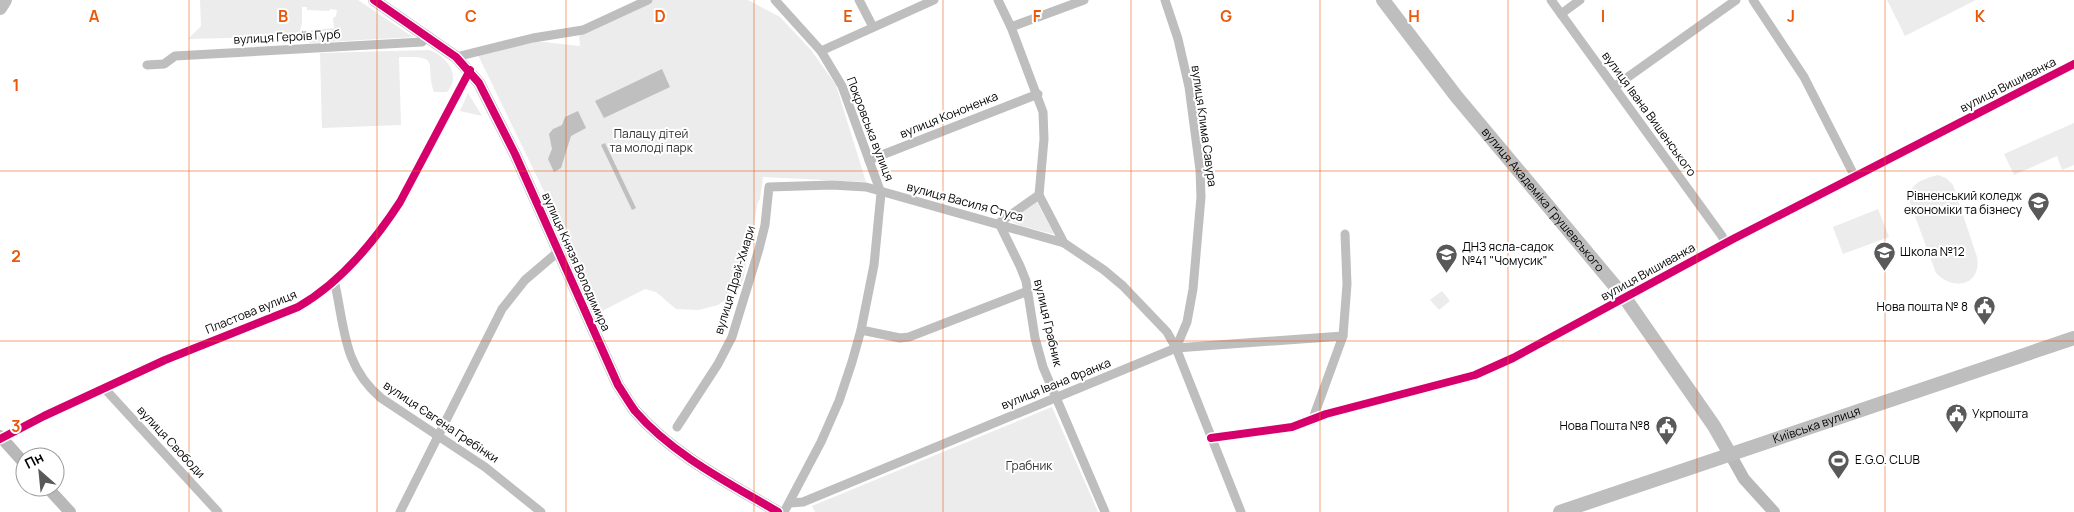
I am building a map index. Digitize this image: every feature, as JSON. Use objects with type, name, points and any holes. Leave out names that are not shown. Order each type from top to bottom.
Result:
[{"type":"main road","points":[[0,8],[5,0]]},
{"type":"main road","name":"вулиця Академіка Грушевського","points":[[1383,0],[1456,96],[1625,298],[1714,426],[1730,454]]},
{"type":"main road","name":"Київська вулиця","points":[[1560,512],[2074,338]]},
{"type":"street","name":"вулиця Князя Володимира","points":[[374,0],[428,36],[470,70],[490,102],[618,385],[635,410],[654,430],[682,453],[778,512]]},
{"type":"street","points":[[456,57],[532,38],[584,30],[648,0]]},
{"type":"street","name":"Покровська вулиця","points":[[775,0],[821,51],[842,86],[880,193],[874,265],[861,330],[839,401],[821,442],[784,512]]},
{"type":"street","points":[[860,0],[873,27]]},
{"type":"street","points":[[821,51],[934,0]]},
{"type":"street","points":[[998,0],[1038,94],[1043,112],[1044,139],[1039,195],[1064,243],[1124,286],[1167,332],[1176,348],[1241,512]]},
{"type":"street","points":[[1011,27],[1084,0]]},
{"type":"street","name":"вулиця Клима Савура","points":[[1166,0],[1178,39],[1189,87],[1200,170],[1201,197],[1193,289],[1187,322],[1176,348]]},
{"type":"street","name":"вулиця Івана Вишенського","points":[[1551,0],[1722,236],[1725,243]]},
{"type":"street","points":[[1561,14],[1580,0]]},
{"type":"street","points":[[1614,88],[1736,0]]},
{"type":"street","points":[[1753,0],[1804,77],[1856,177]]},
{"type":"street","name":"вулиця Героїв Гурб","points":[[147,65],[164,64],[175,56],[422,42],[428,36]]},
{"type":"street","name":"вулиця Вишиванка","points":[[1211,438],[1292,426],[1312,421],[1326,414],[1475,375],[1513,358],[1725,243],[2074,64]]},
{"type":"street","name":"Пластова вулиця","points":[[1,438],[44,416],[228,334],[298,307],[334,280],[387,222],[470,70]]},
{"type":"street","name":"вулиця Кононенка","points":[[869,160],[1038,94]]},
{"type":"street","name":"вулиця Василя Стуса","points":[[769,187],[832,185],[866,188],[999,223],[1064,243]]},
{"type":"street","name":"вулиця Драй-Хмари","points":[[678,427],[718,364],[732,337],[759,249],[765,224],[769,187]]},
{"type":"street","points":[[999,223],[1039,195]]},
{"type":"street","name":"вулиця Грабник","points":[[999,223],[1020,266],[1028,291],[1040,355],[1056,397],[1106,512]]},
{"type":"street","points":[[1312,421],[1343,336],[1347,284],[1345,234]]},
{"type":"street","points":[[400,512],[502,310],[525,280],[559,251]]},
{"type":"street","name":"вулиця Євгена Гребінки","points":[[334,280],[349,353],[360,376],[381,398],[485,467],[541,512]]},
{"type":"street","points":[[861,330],[900,338],[909,337],[1028,291]]},
{"type":"street","name":"вулиця Івана Франка","points":[[790,503],[803,502],[1176,348],[1343,336]]},
{"type":"street","name":"вулиця Свободи","points":[[105,389],[218,512]]},
{"type":"street","points":[[1,438],[15,453]]},
{"type":"street","points":[[1730,454],[1744,479],[1774,512]]},
{"type":"street","points":[[56,497],[70,512]]},
{"type":"green space","points":[[200,0],[358,0],[413,37],[309,43],[311,30],[334,28],[333,18],[336,16],[337,10],[307,10],[307,7],[302,7],[302,22],[299,36],[188,39],[201,26]]},
{"type":"green space","name":"Палацу дітей та молоді парк","points":[[653,0],[748,0],[780,17],[811,50],[836,85],[866,182],[763,177],[743,280],[736,293],[718,305],[699,310],[676,309],[656,292],[645,289],[602,311],[478,55],[535,41],[580,46],[579,36]]},
{"type":"green space","points":[[1887,0],[1976,0],[1905,36]]},
{"type":"green space","points":[[429,50],[442,57],[453,73],[453,80],[447,92],[434,92],[427,60],[399,57],[401,125],[322,128],[320,53]]},
{"type":"green space","points":[[468,93],[482,116],[460,111]]},
{"type":"green space","points":[[2074,123],[2074,165],[2062,170],[2057,156],[2014,175],[2004,154]]},
{"type":"green space","points":[[1938,175],[1946,178],[1953,185],[1977,257],[1975,274],[1965,283],[1951,282],[1943,279],[1936,273],[1909,200],[1911,189],[1914,186],[1922,180]]},
{"type":"green space","points":[[1037,202],[1053,234],[1012,222],[1012,219]]},
{"type":"green space","points":[[1878,209],[1889,237],[1843,254],[1833,227]]},
{"type":"green space","points":[[1442,291],[1450,301],[1439,310],[1430,300]]},
{"type":"green space","name":"Грабник","points":[[1052,407],[1098,512],[815,512],[812,506]]},
{"type":"shaded area","points":[[662,69],[670,87],[604,118],[595,101]]},
{"type":"shaded area","points":[[578,111],[586,128],[571,136],[561,168],[554,172],[548,159],[552,149],[549,134],[553,129],[562,125],[565,117]]},
{"type":"shaded area","points":[[605,143],[636,208],[632,210],[601,145]]},
{"type":"cycle path","points":[[374,0],[456,57],[479,83],[515,154],[618,385],[635,411],[650,427],[684,455],[778,512]]},
{"type":"cycle path","points":[[1211,438],[1292,427],[1326,414],[1475,375],[1513,358],[1733,239],[2074,64]]},
{"type":"cycle path","points":[[0,439],[44,416],[165,360],[298,307],[328,286],[355,260],[379,232],[400,202],[470,70]]},
{"type":"place","name":"Рівненський коледж економіки та бізнесу","points":[[2038,222]]},
{"type":"place","name":"Школа №12","points":[[1884,271]]},
{"type":"place","name":"ДНЗ ясла-садок №41 \"Чомусик\"","points":[[1446,273]]},
{"type":"place","name":"Нова пошта № 8","points":[[1984,326]]},
{"type":"place","name":"Укрпошта","points":[[1956,433]]},
{"type":"place","name":"Нова Пошта №8","points":[[1666,445]]},
{"type":"place","name":"E.G.O. CLUB","points":[[1839,479]]}]
